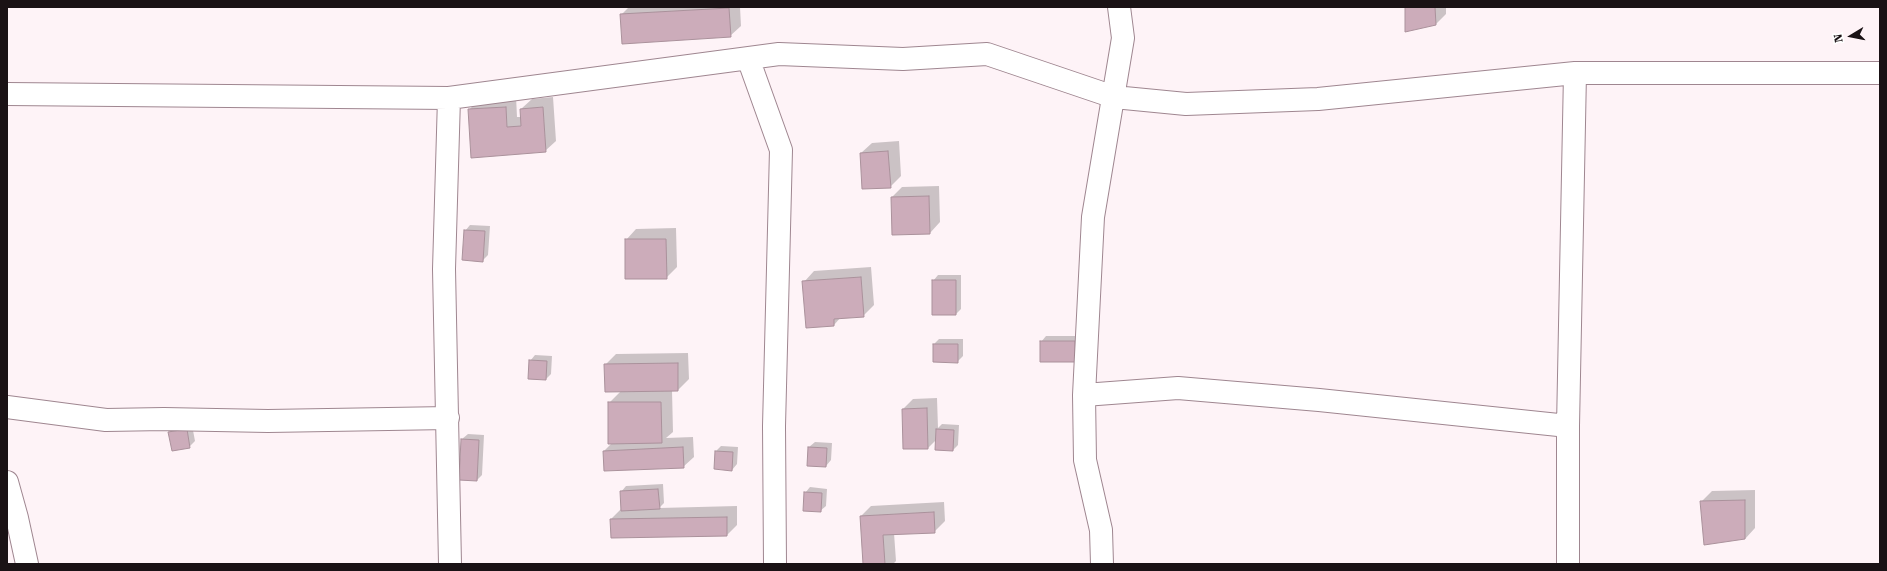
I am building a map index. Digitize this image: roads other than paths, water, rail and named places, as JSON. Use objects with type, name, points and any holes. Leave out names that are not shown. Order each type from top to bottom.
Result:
[{"type":"street","points":[[1102,564],[1101,530],[1085,460],[1084,395],[1093,217],[1123,38],[1119,7]]},
{"type":"street","points":[[7,94],[449,98],[779,54],[903,59],[986,54],[1114,97],[1186,104],[1318,99],[1575,73],[1880,73]]},
{"type":"street","points":[[748,58],[781,150],[774,426],[775,564]]},
{"type":"street","points":[[1568,564],[1568,426],[1575,73]]},
{"type":"street","points":[[449,98],[444,269],[450,564]]},
{"type":"street","points":[[1084,395],[1178,388],[1319,400],[1568,426]]},
{"type":"street","points":[[7,407],[106,420],[164,419],[268,421],[448,418]]},
{"type":"street","points":[[7,482],[27,564]]}]
